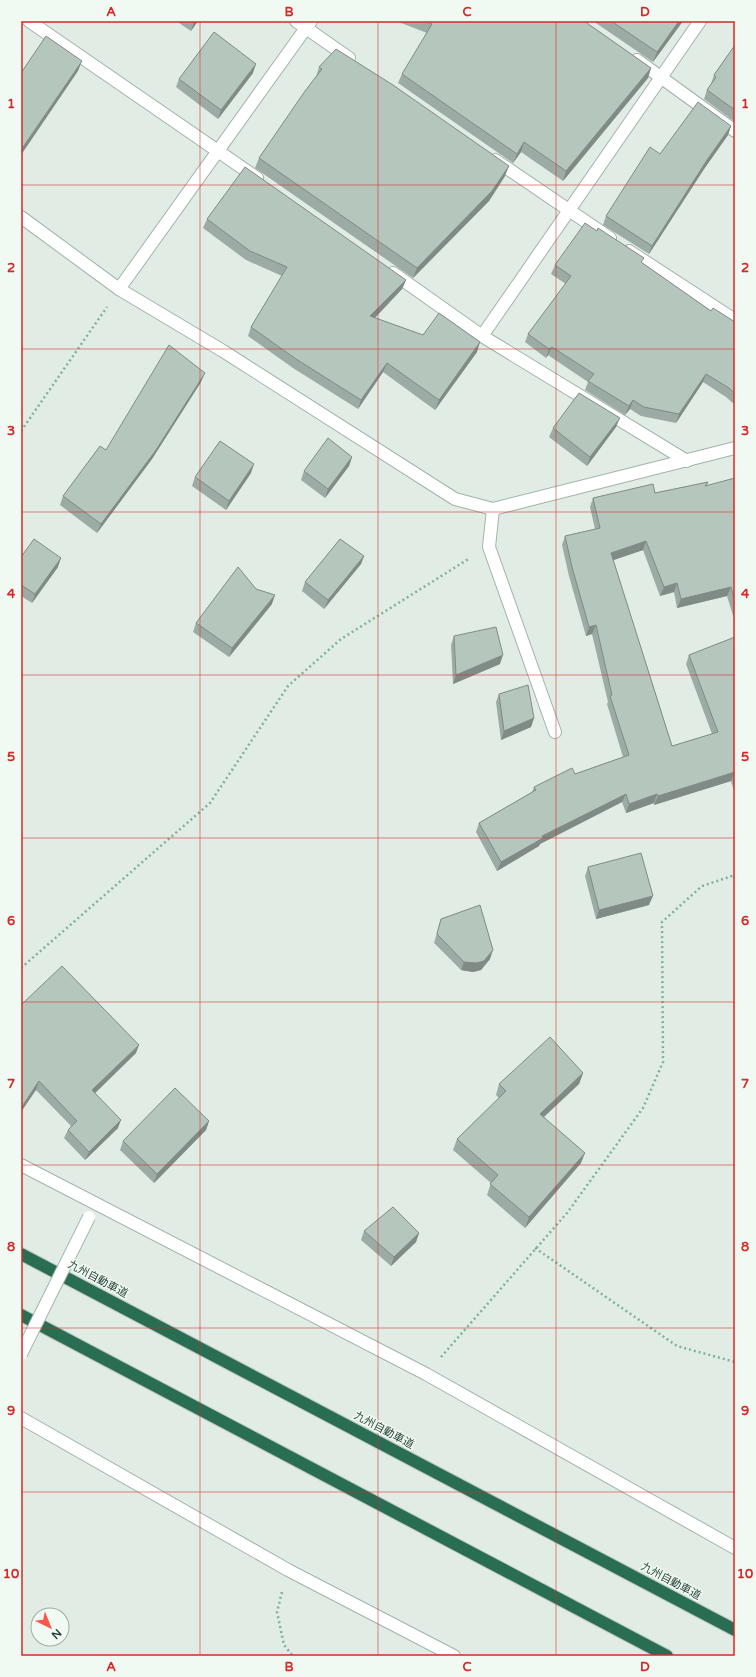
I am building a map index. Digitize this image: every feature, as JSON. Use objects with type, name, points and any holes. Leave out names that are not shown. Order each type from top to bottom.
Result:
[{"type":"highway","name":"九州自動車道","points":[[21,1254],[735,1630]]},
{"type":"highway","points":[[21,1315],[667,1656]]},
{"type":"street","points":[[29,21],[270,187]]},
{"type":"street","points":[[482,336],[567,210],[700,21]]},
{"type":"street","points":[[119,289],[218,151],[305,23],[359,64]]},
{"type":"street","points":[[629,55],[662,77],[735,131]]},
{"type":"street","points":[[483,151],[567,210],[735,320]]},
{"type":"street","points":[[21,217],[119,289],[223,351],[455,498],[493,509],[735,448]]},
{"type":"street","points":[[385,268],[482,336],[687,461]]},
{"type":"street","points":[[493,509],[489,546],[555,732]]},
{"type":"street","points":[[21,1164],[426,1374],[735,1548]]},
{"type":"street","points":[[21,1354],[96,1202]]},
{"type":"street","points":[[21,1418],[288,1570],[454,1656]]},
{"type":"path","points":[[21,431],[119,289]]},
{"type":"path","points":[[21,968],[210,802],[288,686],[341,639],[489,546]]},
{"type":"path","points":[[426,1374],[567,1213],[643,1108],[663,1062],[662,922],[702,886],[735,875]]},
{"type":"path","points":[[535,1248],[677,1346],[735,1362]]},
{"type":"path","points":[[288,1570],[277,1612],[284,1646],[293,1656]]},
{"type":"building","points":[[424,21],[584,21],[651,68],[566,171],[524,142],[517,154],[402,74],[432,24]]},
{"type":"building","points":[[611,21],[679,21],[657,52]]},
{"type":"building","points":[[214,32],[256,64],[221,110],[179,79]]},
{"type":"building","points":[[46,36],[82,61],[21,150],[21,73]]},
{"type":"building","points":[[735,45],[735,110],[707,90],[716,77],[714,75]]},
{"type":"building","points":[[336,49],[393,85],[509,166],[492,191],[417,268],[259,158],[322,69],[319,67]]},
{"type":"building","points":[[698,102],[731,126],[707,160],[652,246],[606,216],[650,147],[660,154]]},
{"type":"building","points":[[245,167],[406,280],[370,316],[423,335],[439,313],[480,342],[439,400],[387,363],[361,400],[296,359],[251,327],[287,267],[250,251],[207,219]]},
{"type":"building","points":[[585,223],[597,231],[598,228],[644,258],[641,262],[711,311],[713,308],[735,322],[735,394],[729,388],[706,374],[679,414],[644,407],[633,400],[629,406],[588,381],[594,374],[552,347],[549,349],[528,334],[571,276],[555,265]]},
{"type":"building","points":[[169,345],[205,373],[156,450],[101,524],[63,496],[100,446],[106,450]]},
{"type":"building","points":[[579,393],[620,418],[590,457],[553,428]]},
{"type":"building","points":[[328,438],[352,457],[328,489],[304,471]]},
{"type":"building","points":[[220,441],[254,464],[229,501],[195,477]]},
{"type":"building","points":[[735,478],[735,602],[731,587],[681,599],[677,583],[664,587],[646,541],[611,553],[672,746],[718,732],[689,655],[735,637],[735,772],[658,796],[657,794],[629,804],[626,794],[542,836],[543,838],[501,862],[479,823],[536,790],[534,787],[572,768],[575,774],[629,755],[610,696],[612,695],[596,625],[589,627],[565,536],[600,528],[593,498],[653,484],[655,493],[708,482],[705,486]]},
{"type":"building","points":[[34,539],[61,558],[35,594],[21,585],[21,557]]},
{"type":"building","points":[[340,539],[364,556],[328,600],[305,582]]},
{"type":"building","points":[[238,567],[256,589],[275,595],[232,648],[196,623]]},
{"type":"building","points":[[496,627],[503,655],[456,675],[454,636]]},
{"type":"building","points":[[528,685],[534,718],[504,731],[499,694]]},
{"type":"building","points":[[641,853],[653,896],[599,910],[588,867]]},
{"type":"building","points":[[480,905],[493,950],[484,961],[476,963],[464,962],[437,934],[441,919]]},
{"type":"building","points":[[62,966],[139,1045],[92,1090],[121,1120],[89,1152],[68,1130],[77,1121],[39,1081],[21,1108],[21,1005]]},
{"type":"building","points":[[550,1037],[583,1073],[540,1114],[585,1153],[529,1217],[490,1184],[498,1175],[457,1139],[506,1091],[499,1084]]},
{"type":"building","points":[[175,1088],[209,1121],[157,1174],[123,1141]]},
{"type":"building","points":[[393,1207],[419,1233],[394,1257],[364,1231]]}]
